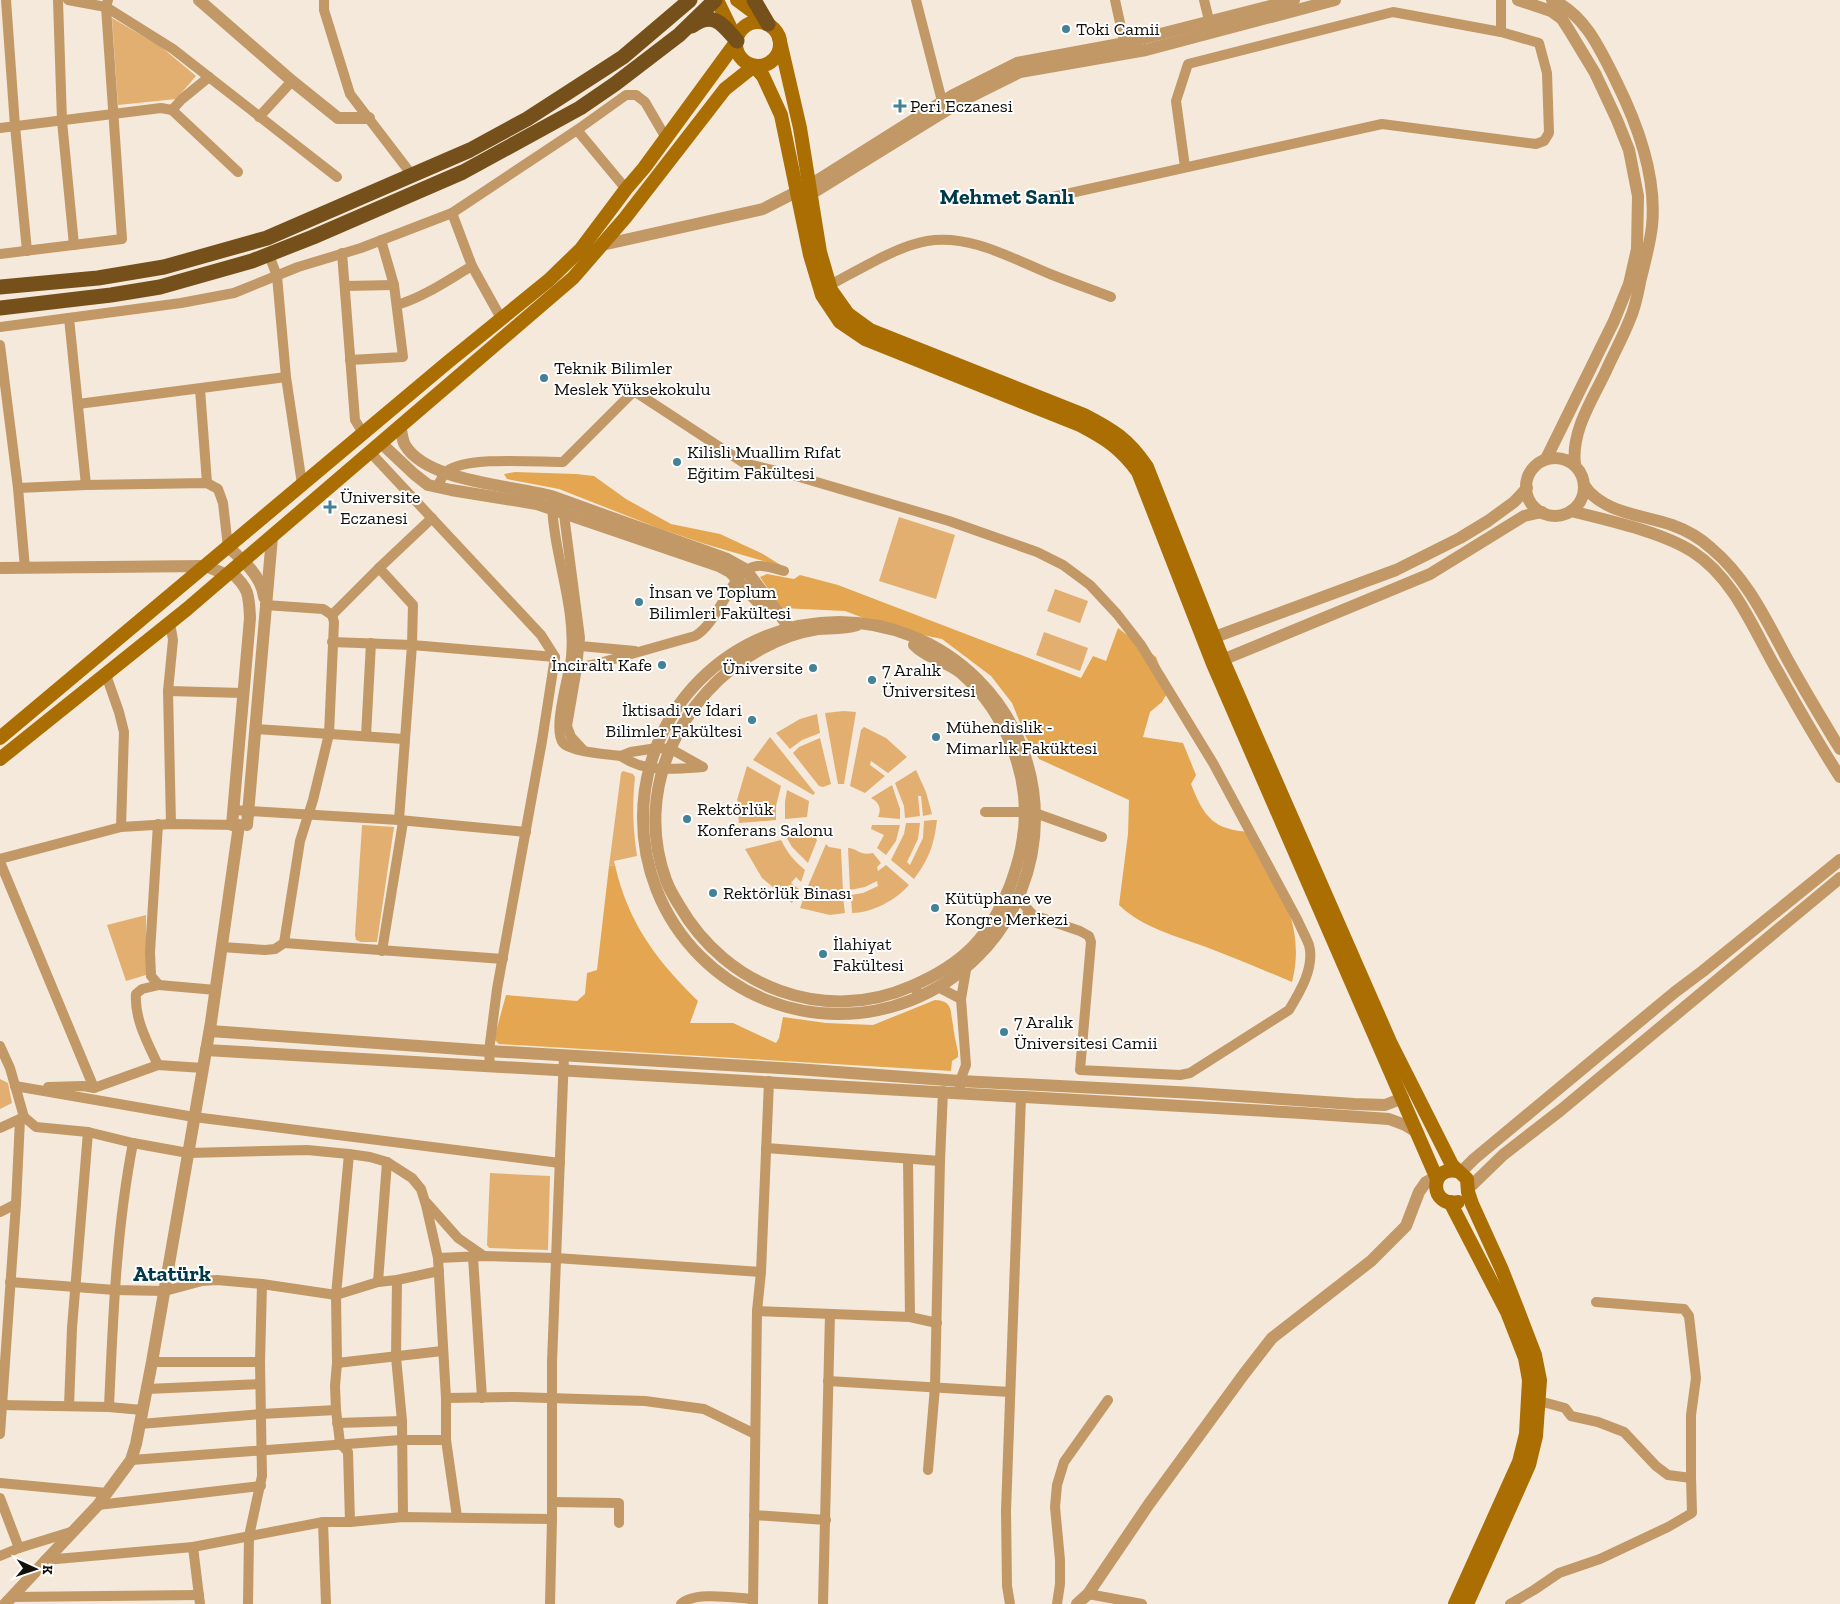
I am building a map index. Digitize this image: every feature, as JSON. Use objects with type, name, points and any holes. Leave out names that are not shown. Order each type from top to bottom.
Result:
[{"type":"highway","points":[[0,287],[107,276],[164,267],[267,238],[470,150],[527,119],[623,57],[690,0]]},
{"type":"highway","points":[[0,308],[111,295],[160,287],[252,261],[313,237],[463,172],[580,108],[615,84],[678,35],[716,0]]},
{"type":"highway","points":[[754,0],[768,24]]},
{"type":"highway","points":[[678,35],[698,22],[711,18],[721,22],[737,41]]},
{"type":"main road","points":[[716,0],[737,41],[740,55],[744,61],[754,66],[763,76],[781,114],[810,255],[822,295],[840,322],[865,339],[1080,425],[1107,439],[1127,456],[1138,472],[1209,639]]},
{"type":"main road","points":[[737,0],[774,29],[779,37],[800,128],[820,252],[830,286],[848,314],[870,330],[1084,415],[1113,430],[1135,449],[1147,467],[1218,662],[1437,1178],[1438,1194],[1441,1198],[1450,1202],[1459,1201],[1468,1190]]},
{"type":"main road","points":[[0,738],[448,362],[549,280],[581,248],[666,138],[737,41],[743,29],[748,25],[761,22],[768,24]]},
{"type":"main road","points":[[0,759],[229,574],[573,278],[602,245],[725,89],[754,66],[762,66],[775,59],[780,45],[779,37]]},
{"type":"main road","points":[[1218,662],[1391,1044],[1452,1165],[1467,1179],[1468,1190],[1535,1355],[1540,1380],[1539,1401],[1536,1436],[1529,1465],[1467,1604]]},
{"type":"main road","points":[[1437,1178],[1444,1172],[1459,1171]]},
{"type":"main road","points":[[1450,1202],[1507,1312],[1524,1358],[1529,1380],[1526,1434],[1519,1462],[1455,1604]]},
{"type":"street","points":[[6,0],[15,126],[27,251]]},
{"type":"street","points":[[58,0],[62,121],[74,245]]},
{"type":"street","points":[[68,0],[107,4],[173,49],[337,177]]},
{"type":"street","points":[[199,0],[292,81],[338,118],[370,118]]},
{"type":"street","points":[[324,0],[324,10],[350,94],[412,175]]},
{"type":"street","points":[[916,0],[942,101]]},
{"type":"street","points":[[1115,0],[1126,48]]},
{"type":"street","points":[[1204,0],[1211,28]]},
{"type":"street","points":[[602,245],[763,209],[798,196],[960,102],[1020,72],[1211,28],[1293,3],[1335,0]]},
{"type":"street","points":[[1501,0],[1501,32]]},
{"type":"street","points":[[1518,0],[1551,12],[1562,19],[1569,30],[1595,73],[1617,120],[1629,150],[1638,196],[1637,249],[1629,284],[1614,321],[1546,459]]},
{"type":"street","points":[[1552,0],[1563,5],[1582,23],[1599,46],[1624,96],[1639,136],[1649,168],[1652,194],[1652,226],[1631,317],[1582,421],[1575,440],[1574,465]]},
{"type":"street","points":[[0,254],[122,238],[107,4]]},
{"type":"street","points":[[1048,198],[1382,124],[1536,144],[1544,141],[1549,133],[1547,73],[1539,43],[1501,32],[1393,12],[1188,64],[1176,101],[1185,167]]},
{"type":"street","points":[[811,190],[942,101],[1016,63],[1126,48]]},
{"type":"street","points":[[172,110],[182,99],[209,77]]},
{"type":"street","points":[[259,117],[292,81]]},
{"type":"street","points":[[0,327],[181,303],[234,293],[298,267],[381,240],[452,213],[626,95],[636,95],[645,102],[666,138]]},
{"type":"street","points":[[0,128],[113,113],[161,108],[172,110],[238,172]]},
{"type":"street","points":[[577,130],[626,189]]},
{"type":"street","points":[[452,213],[472,266],[502,320]]},
{"type":"street","points":[[350,360],[403,356],[394,285],[381,240]]},
{"type":"street","points":[[830,286],[899,250],[925,241],[966,241],[1111,297]]},
{"type":"street","points":[[342,253],[355,420],[363,433]]},
{"type":"street","points":[[269,255],[277,276],[286,377],[302,484]]},
{"type":"street","points":[[397,306],[411,301],[472,266]]},
{"type":"street","points":[[345,286],[394,285]]},
{"type":"street","points":[[69,318],[86,484]]},
{"type":"street","points":[[0,345],[18,488],[24,568]]},
{"type":"street","points":[[78,404],[286,377]]},
{"type":"street","points":[[200,388],[207,483]]},
{"type":"street","points":[[437,487],[445,473],[459,466],[476,462],[563,462],[634,391],[744,463],[796,476],[949,521],[1037,552],[1063,565],[1084,580],[1117,614],[1141,645],[1213,763],[1297,919],[1309,946],[1310,956],[1307,973],[1298,995],[1289,1010],[1190,1073],[1180,1075],[1080,1070],[1091,942],[1089,936],[1080,931],[1033,915],[1003,916],[966,955],[902,1004],[866,1012],[841,1014],[810,1012],[769,1001],[725,978],[700,958],[686,942],[667,915],[652,879],[645,842],[644,817],[647,780],[670,749],[694,707],[714,682],[785,631]]},
{"type":"street","points":[[400,426],[404,443],[420,462],[445,473],[557,505],[727,560],[741,574],[785,631]]},
{"type":"street","points":[[376,448],[428,484],[437,487],[537,504],[557,505]]},
{"type":"street","points":[[376,448],[432,518],[541,635],[555,657],[503,959],[489,1051],[490,1066]]},
{"type":"street","points":[[1542,512],[1531,502],[1527,488],[1530,473],[1540,462],[1546,459],[1561,458],[1574,465],[1591,495],[1604,504],[1672,525],[1692,534],[1710,546],[1728,564],[1749,590],[1840,749]]},
{"type":"street","points":[[18,488],[86,484],[207,483],[218,489],[223,503],[228,547],[244,560],[263,589],[265,605]]},
{"type":"street","points":[[1571,511],[1581,500],[1584,485]]},
{"type":"street","points":[[1209,639],[1396,570],[1460,538],[1488,521],[1514,502],[1527,488]]},
{"type":"street","points":[[557,505],[580,627],[580,646],[567,726],[571,737],[583,750]]},
{"type":"street","points":[[557,505],[572,635],[568,680],[560,714],[560,736],[562,742],[568,748],[621,756],[631,752],[657,748],[670,749],[703,767],[657,769],[628,762],[621,756]]},
{"type":"street","points":[[1218,662],[1430,574],[1524,516],[1542,512],[1556,515],[1571,511],[1676,543],[1710,565],[1748,616],[1777,670],[1840,777]]},
{"type":"street","points":[[332,615],[432,518]]},
{"type":"street","points":[[8,1601],[107,1493],[131,1460],[140,1424],[210,1031],[239,825],[249,811],[272,537]]},
{"type":"street","points":[[0,568],[206,566],[229,574],[243,583],[250,596],[250,618],[233,810],[239,825]]},
{"type":"street","points":[[577,668],[695,636],[702,632],[715,617],[741,574],[757,566],[784,571]]},
{"type":"street","points":[[379,568],[413,605],[412,645],[404,739],[401,821],[382,952]]},
{"type":"street","points":[[265,605],[322,609],[332,615],[334,622],[328,734],[300,841],[284,943]]},
{"type":"street","points":[[170,623],[173,640],[168,691],[171,824]]},
{"type":"street","points":[[657,769],[657,748],[686,699],[709,672],[739,648],[785,631],[846,628],[856,625],[910,642],[921,642],[944,652],[971,670],[985,684],[1001,705],[1025,756],[1031,780],[1032,849],[1027,874],[1012,896],[995,940],[976,962],[940,988],[917,991]]},
{"type":"street","points":[[332,642],[412,645],[555,657]]},
{"type":"street","points":[[366,736],[372,643]]},
{"type":"street","points":[[580,646],[641,651]]},
{"type":"street","points":[[106,675],[124,732],[121,827]]},
{"type":"street","points":[[168,691],[243,693]]},
{"type":"street","points":[[256,729],[404,739]]},
{"type":"street","points":[[233,810],[401,821],[526,832]]},
{"type":"street","points":[[985,812],[1030,812],[1102,837]]},
{"type":"street","points":[[158,824],[150,952],[152,976],[159,985]]},
{"type":"street","points":[[94,1088],[0,861],[121,827],[158,824],[239,825]]},
{"type":"street","points":[[1459,1171],[1622,1035],[1840,860]]},
{"type":"street","points":[[1468,1190],[1503,1155],[1561,1110],[1840,878]]},
{"type":"street","points":[[1012,896],[1033,915]]},
{"type":"street","points":[[222,947],[266,950],[275,949],[284,943],[382,952],[503,959]]},
{"type":"street","points":[[960,1087],[966,1065],[961,999],[966,970]]},
{"type":"street","points":[[158,1065],[146,1038],[135,1001],[136,994],[142,989],[159,985],[216,990]]},
{"type":"street","points":[[940,988],[961,999]]},
{"type":"street","points":[[210,1031],[489,1051],[796,1069],[960,1087],[1021,1097],[1389,1119],[1405,1125],[1418,1133]]},
{"type":"street","points":[[0,1046],[5,1068],[15,1086],[22,1118],[0,1434]]},
{"type":"street","points":[[206,1050],[943,1091],[960,1087],[1034,1083],[1354,1104],[1385,1105],[1403,1098]]},
{"type":"street","points":[[550,1604],[552,1398],[564,1055]]},
{"type":"street","points":[[15,1086],[84,1086],[94,1088],[158,1065],[203,1068]]},
{"type":"street","points":[[681,1604],[696,1597],[753,1602],[757,1311],[761,1272],[769,1081]]},
{"type":"street","points":[[15,1086],[194,1117],[560,1163]]},
{"type":"street","points":[[928,1470],[935,1387],[943,1091]]},
{"type":"street","points":[[1010,1604],[1006,1511],[1021,1097]]},
{"type":"street","points":[[0,1128],[22,1118]]},
{"type":"street","points":[[22,1118],[36,1127],[88,1132],[133,1143],[188,1153],[307,1150],[370,1157],[387,1162],[412,1178],[421,1189],[438,1258],[446,1398],[446,1440],[456,1518]]},
{"type":"street","points":[[69,1406],[72,1328],[88,1132]]},
{"type":"street","points":[[110,1407],[115,1290],[122,1214],[133,1143]]},
{"type":"street","points":[[766,1148],[940,1161]]},
{"type":"street","points":[[349,1154],[336,1295],[337,1363],[335,1386],[340,1444],[348,1452],[350,1522]]},
{"type":"street","points":[[908,1159],[910,1317]]},
{"type":"street","points":[[378,1282],[387,1162]]},
{"type":"street","points":[[1077,1604],[1088,1594],[1149,1504],[1272,1338],[1371,1261],[1406,1226],[1419,1192],[1426,1182],[1437,1178]]},
{"type":"street","points":[[424,1200],[458,1238],[484,1256]]},
{"type":"street","points":[[0,1212],[16,1204]]},
{"type":"street","points":[[438,1258],[484,1256],[556,1258],[761,1272]]},
{"type":"street","points":[[473,1257],[482,1398]]},
{"type":"street","points":[[10,1282],[76,1288],[165,1291],[202,1281],[262,1284],[336,1295],[378,1282],[439,1271]]},
{"type":"street","points":[[397,1280],[396,1356],[402,1421],[404,1517]]},
{"type":"street","points":[[248,1604],[249,1536],[261,1486],[260,1362],[262,1284]]},
{"type":"street","points":[[1510,1604],[1559,1573],[1600,1559],[1668,1527],[1692,1513],[1691,1415],[1696,1378],[1689,1316],[1684,1309],[1596,1302]]},
{"type":"street","points":[[757,1311],[910,1317],[937,1323]]},
{"type":"street","points":[[823,1604],[830,1314]]},
{"type":"street","points":[[337,1363],[442,1351]]},
{"type":"street","points":[[152,1362],[260,1362]]},
{"type":"street","points":[[828,1381],[1010,1392]]},
{"type":"street","points":[[147,1389],[260,1384]]},
{"type":"street","points":[[446,1398],[645,1400],[704,1409],[755,1434]]},
{"type":"street","points":[[1057,1604],[1060,1584],[1060,1560],[1055,1507],[1057,1485],[1064,1462],[1108,1400]]},
{"type":"street","points":[[1539,1401],[1565,1408],[1571,1416],[1598,1422],[1624,1432],[1656,1466],[1668,1475],[1691,1478]]},
{"type":"street","points":[[1,1405],[110,1407],[142,1410]]},
{"type":"street","points":[[140,1424],[336,1410]]},
{"type":"street","points":[[337,1423],[402,1421]]},
{"type":"street","points":[[131,1460],[401,1440],[446,1440]]},
{"type":"street","points":[[0,1483],[107,1493]]},
{"type":"street","points":[[98,1505],[261,1486]]},
{"type":"street","points":[[0,1498],[3,1515],[19,1548]]},
{"type":"street","points":[[552,1502],[619,1503],[619,1523]]},
{"type":"street","points":[[754,1515],[826,1520]]},
{"type":"street","points":[[45,1560],[192,1547],[323,1522],[350,1522],[404,1517],[552,1519]]},
{"type":"street","points":[[323,1522],[326,1604]]},
{"type":"street","points":[[0,1556],[74,1531]]},
{"type":"street","points":[[8,1601],[199,1600],[192,1547]]},
{"type":"street","points":[[1088,1594],[1142,1604]]},
{"type":"shaded area","points":[[112,18],[160,46],[196,76],[176,99],[118,105]]},
{"type":"shaded area","points":[[515,472],[594,476],[626,499],[671,524],[720,534],[761,553],[784,567],[658,528],[559,489],[507,479],[504,474]]},
{"type":"shaded area","points":[[899,517],[955,535],[936,599],[879,581]]},
{"type":"shaded area","points":[[767,574],[794,579],[800,575],[838,585],[1081,678],[1093,656],[1106,661],[1118,628],[1156,657],[1169,690],[1162,702],[1150,712],[1143,737],[1183,743],[1196,775],[1191,784],[1206,813],[1219,825],[1238,831],[1251,832],[1279,886],[1292,922],[1296,961],[1292,982],[1160,930],[1138,920],[1119,905],[1128,834],[1129,800],[1039,759],[1026,737],[1012,703],[991,676],[942,639],[890,628],[845,611],[781,608],[760,577]]},
{"type":"shaded area","points":[[1055,589],[1088,601],[1080,623],[1047,611]]},
{"type":"shaded area","points":[[1044,632],[1088,648],[1080,671],[1036,655]]},
{"type":"shaded area","points":[[856,712],[844,784],[838,784],[825,713]]},
{"type":"shaded area","points":[[817,714],[820,733],[802,740],[790,749],[776,733],[800,719]]},
{"type":"shaded area","points":[[864,727],[886,738],[907,757],[888,773],[871,761],[870,765],[885,776],[865,793],[850,786],[861,730]]},
{"type":"shaded area","points":[[770,737],[815,793],[813,795],[753,760]]},
{"type":"shaded area","points":[[820,738],[831,784],[823,787],[819,786],[793,753],[799,747]]},
{"type":"shaded area","points":[[747,766],[781,786],[776,806],[776,820],[739,823],[738,813],[742,812],[743,807],[737,800]]},
{"type":"shaded area","points":[[916,770],[926,792],[932,814],[923,816],[921,796],[918,796],[920,816],[905,818],[904,806],[895,783]]},
{"type":"shaded area","points":[[623,771],[633,774],[635,777],[633,817],[637,856],[614,861],[615,865],[609,866],[621,773]]},
{"type":"shaded area","points":[[892,785],[900,809],[900,819],[878,817],[879,806],[871,798]]},
{"type":"shaded area","points":[[787,790],[809,801],[807,817],[785,819]]},
{"type":"shaded area","points":[[937,820],[932,844],[924,865],[914,879],[891,860],[904,834],[906,823],[920,823],[918,839],[907,862],[910,865],[923,838],[924,821]]},
{"type":"shaded area","points":[[362,825],[394,827],[377,942],[361,942],[356,940],[355,935]]},
{"type":"shaded area","points":[[872,825],[900,825],[896,841],[886,855],[877,848],[884,835],[871,829]]},
{"type":"shaded area","points":[[810,829],[817,840],[808,863],[792,847],[787,838]]},
{"type":"shaded area","points":[[781,840],[791,856],[805,870],[801,882],[796,877],[791,883],[799,889],[792,903],[762,878],[745,849]]},
{"type":"shaded area","points":[[826,844],[829,847],[841,849],[843,892],[823,892],[808,886]]},
{"type":"shaded area","points":[[848,848],[861,853],[873,853],[881,863],[877,867],[878,871],[886,865],[909,885],[904,891],[883,905],[868,911],[852,913],[851,895],[863,893],[878,886],[877,881],[865,887],[850,890]]},
{"type":"shaded area","points":[[615,865],[628,905],[646,940],[657,956],[698,1001],[690,1023],[733,1023],[776,1043],[779,1038],[783,1017],[826,1023],[873,1025],[935,1000],[941,1001],[945,1002],[950,1008],[958,1052],[958,1057],[952,1061],[951,1071],[499,1044],[494,1039],[506,995],[577,1001],[585,994],[587,973],[597,970],[609,866]]},
{"type":"shaded area","points":[[806,892],[823,897],[843,898],[845,913],[830,915],[800,908]]},
{"type":"shaded area","points":[[146,915],[146,975],[126,981],[107,925]]},
{"type":"shaded area","points":[[0,1079],[8,1083],[12,1103],[0,1109]]},
{"type":"shaded area","points":[[490,1173],[550,1176],[548,1250],[489,1248],[487,1245]]},
{"type":"place","name":"Toki Camii","points":[[1066,29]]},
{"type":"place","name":"Peri Eczanesi","points":[[900,106]]},
{"type":"place","name":"Teknik Bilimler Meslek Yüksekokulu","points":[[544,378]]},
{"type":"place","name":"Kilisli Muallim Rıfat Eğitim Fakültesi","points":[[677,462]]},
{"type":"place","name":"Üniversite Eczanesi","points":[[330,507]]},
{"type":"place","name":"İnsan ve Toplum Bilimleri Fakültesi","points":[[639,602]]},
{"type":"place","name":"İnciraltı Kafe","points":[[662,665]]},
{"type":"place","name":"Üniversite","points":[[813,668]]},
{"type":"place","name":"7 Aralık Üniversitesi","points":[[872,680]]},
{"type":"place","name":"İktisadi ve İdari Bilimler Fakültesi","points":[[752,720]]},
{"type":"place","name":"Mühendislik - Mimarlık Faküktesi","points":[[936,737]]},
{"type":"place","name":"Rektörlük Konferans Salonu","points":[[687,819]]},
{"type":"place","name":"Rektörlük Binası","points":[[713,893]]},
{"type":"place","name":"Kütüphane ve Kongre Merkezi","points":[[935,908]]},
{"type":"place","name":"İlahiyat Fakültesi","points":[[823,954]]},
{"type":"place","name":"7 Aralık Üniversitesi Camii","points":[[1004,1032]]},
{"type":"district","name":"Mehmet Sanlı","points":[[1007,196]]},
{"type":"district","name":"Atatürk","points":[[172,1273]]}]
